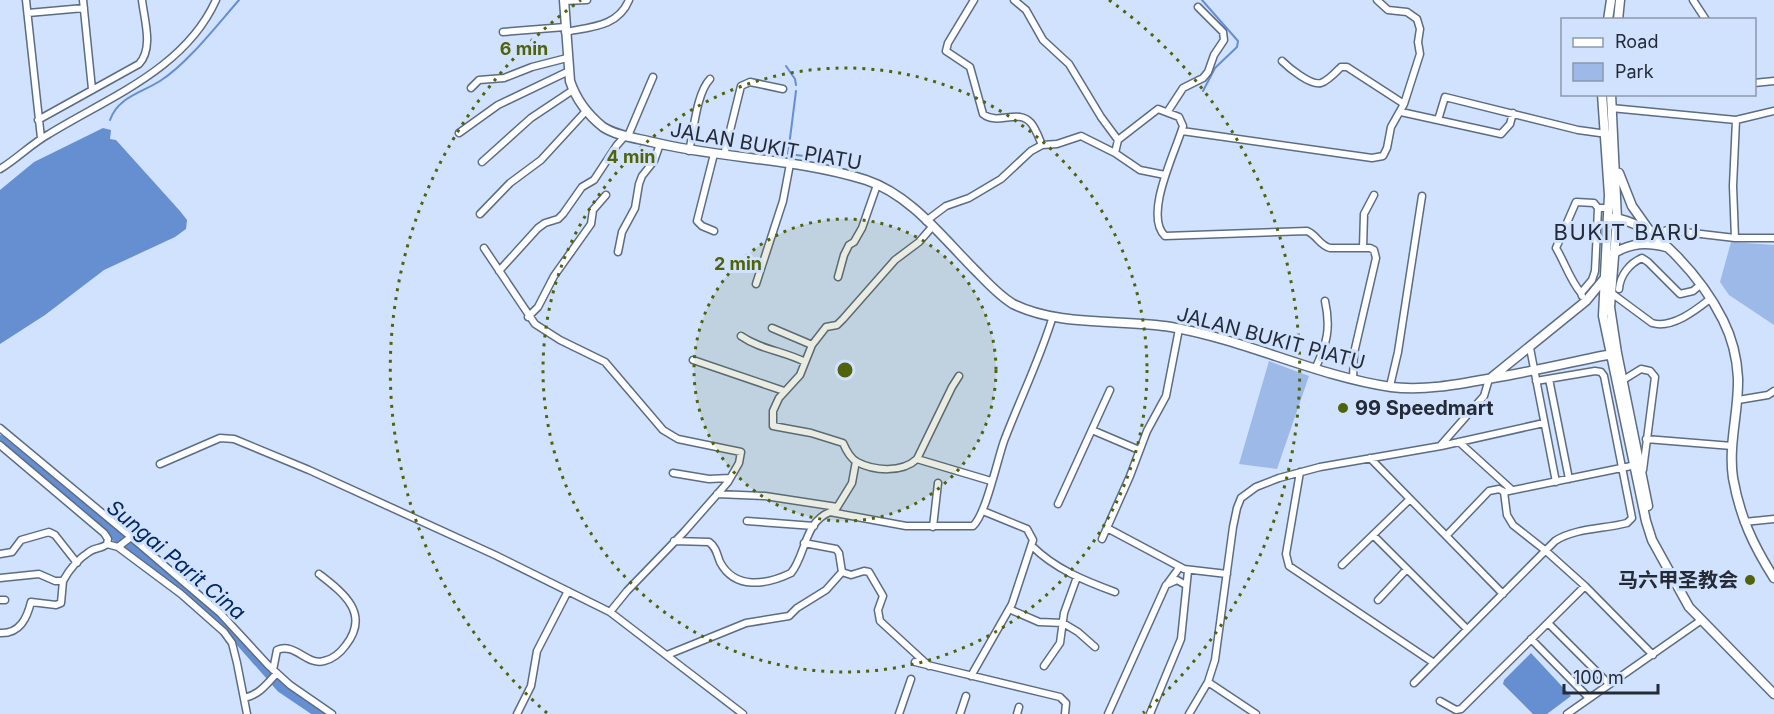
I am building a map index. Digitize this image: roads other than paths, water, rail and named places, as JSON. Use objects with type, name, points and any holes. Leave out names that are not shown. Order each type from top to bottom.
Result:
[{"type":"main road","points":[[1610,18],[1612,0]]},
{"type":"main road","points":[[1618,18],[1620,0]]},
{"type":"main road","name":"JALAN BUKIT PIATU","points":[[564,1],[568,71],[573,90],[586,111],[605,128],[627,136],[689,151],[790,164],[851,176],[877,184],[902,199],[1002,297],[1026,309],[1053,316],[1179,329],[1266,352],[1353,379],[1390,386],[1449,386],[1534,372],[1613,353]]},
{"type":"main road","points":[[1602,96],[1609,134],[1629,199],[1654,236],[1700,285],[1723,320],[1732,342],[1736,362],[1738,400],[1732,446],[1733,476],[1744,522],[1754,547],[1774,578]]},
{"type":"main road","points":[[1611,96],[1608,156],[1609,208],[1613,218],[1605,276],[1603,316],[1637,465],[1646,521],[1652,540],[1689,607],[1700,621],[1773,694]]},
{"type":"main road","points":[[1613,353],[1610,292],[1614,253],[1615,152]]},
{"type":"main road","points":[[1613,218],[1636,225],[1654,236]]},
{"type":"main road","points":[[1614,253],[1628,246],[1644,243],[1666,248]]},
{"type":"main road","points":[[1489,379],[1530,348],[1583,297],[1602,283],[1605,276]]},
{"type":"main road","points":[[1637,465],[1667,569]]},
{"type":"street","points":[[26,0],[41,138]]},
{"type":"street","points":[[83,0],[92,89]]},
{"type":"street","points":[[38,120],[139,64],[144,59],[147,47],[142,0]]},
{"type":"street","points":[[0,169],[41,138],[162,66],[181,50],[198,30],[216,0]]},
{"type":"street","points":[[564,1],[586,0]]},
{"type":"street","points":[[503,32],[565,29],[608,23],[624,11],[628,0]]},
{"type":"street","points":[[974,0],[948,43],[946,51],[970,67],[983,114],[998,120],[1016,117],[1026,119],[1034,127],[1042,145]]},
{"type":"street","points":[[1014,0],[1021,2],[1042,40],[1069,64],[1101,117],[1118,140]]},
{"type":"street","points":[[1182,131],[1378,158],[1385,153],[1390,127],[1401,112],[1419,59],[1419,23],[1413,15],[1388,10],[1377,0]]},
{"type":"street","points":[[1693,0],[1705,18]]},
{"type":"street","points":[[1168,111],[1183,88],[1203,78],[1208,72],[1214,55],[1224,39],[1223,32],[1198,7]]},
{"type":"street","points":[[28,13],[84,8]]},
{"type":"street","points":[[471,88],[478,80],[504,78],[532,67],[567,58]]},
{"type":"street","points":[[1282,61],[1297,74],[1318,83],[1324,82],[1341,67],[1347,68],[1404,104]]},
{"type":"street","points":[[459,133],[498,105],[568,71]]},
{"type":"street","points":[[499,271],[538,228],[558,219],[582,188],[594,180],[617,145],[627,136],[653,76]]},
{"type":"street","points":[[689,151],[700,99],[705,84],[710,79]]},
{"type":"street","points":[[1756,83],[1774,81]]},
{"type":"street","points":[[724,155],[741,86],[750,82],[783,89]]},
{"type":"street","points":[[482,162],[531,118],[573,90]]},
{"type":"street","points":[[1438,120],[1445,97],[1578,130],[1609,134]]},
{"type":"street","points":[[1611,108],[1733,119],[1774,111]]},
{"type":"street","points":[[1115,153],[1118,140],[1142,123],[1152,112],[1158,109],[1179,117],[1183,126],[1182,131],[1165,175],[1160,198],[1161,233],[1170,238],[1307,231],[1324,246],[1330,248],[1372,249],[1376,254],[1354,353],[1353,379]]},
{"type":"street","points":[[480,214],[510,183],[542,160],[586,111]]},
{"type":"street","points":[[1401,112],[1501,134],[1510,123],[1513,113]]},
{"type":"street","points":[[1733,119],[1735,238]]},
{"type":"street","points":[[959,376],[917,459],[905,466],[889,470],[856,461],[843,443],[811,433],[773,426],[773,411],[784,391],[800,375],[812,345],[826,327],[837,324],[843,319],[895,260],[919,242],[929,224],[946,206],[985,190],[1001,179],[1031,151],[1042,145],[1057,144],[1081,136],[1115,153],[1134,167],[1165,175]]},
{"type":"street","points":[[618,252],[622,232],[635,208],[642,176],[654,160],[660,144]]},
{"type":"street","points":[[714,154],[697,218],[702,226],[714,231]]},
{"type":"street","points":[[756,284],[783,201],[790,164]]},
{"type":"street","points":[[838,277],[844,255],[862,228],[877,184]]},
{"type":"street","points":[[528,317],[538,307],[554,276],[578,246],[591,224],[593,210],[606,195]]},
{"type":"street","points":[[1363,248],[1364,214],[1374,195]]},
{"type":"street","points":[[1390,386],[1402,330],[1422,196]]},
{"type":"street","points":[[1576,202],[1594,203],[1598,208],[1595,271],[1583,297],[1574,285],[1556,248],[1576,202]]},
{"type":"street","points":[[1598,208],[1609,208]]},
{"type":"street","points":[[1654,236],[1667,230],[1735,238],[1774,238]]},
{"type":"street","points":[[484,248],[528,317],[542,330],[605,362],[655,423],[669,435],[741,453],[739,463],[730,478],[702,513],[641,575],[610,612]]},
{"type":"street","points":[[1619,289],[1621,276],[1635,261],[1642,258],[1680,294],[1693,291],[1700,285]]},
{"type":"street","points":[[1610,292],[1652,323],[1658,324],[1683,317],[1710,299]]},
{"type":"street","points":[[1316,369],[1328,338],[1329,325],[1325,301]]},
{"type":"street","points":[[717,494],[765,496],[836,509],[906,526],[973,526],[983,511],[1005,439],[1043,348],[1053,316]]},
{"type":"street","points":[[772,328],[812,345]]},
{"type":"street","points":[[1102,539],[1139,450],[1166,396],[1179,329]]},
{"type":"street","points":[[741,336],[756,346],[784,352],[805,362]]},
{"type":"street","points":[[1530,348],[1556,482]]},
{"type":"street","points":[[693,360],[784,391]]},
{"type":"street","points":[[1619,382],[1641,369],[1653,373],[1655,383],[1642,476]]},
{"type":"street","points":[[1414,683],[1561,537],[1608,528],[1630,521],[1632,514],[1604,376],[1601,372],[1595,371],[1536,381]]},
{"type":"street","points":[[1441,446],[1484,396],[1489,379]]},
{"type":"street","points":[[1549,380],[1569,479]]},
{"type":"street","points":[[1058,504],[1110,390]]},
{"type":"street","points":[[1738,400],[1774,392]]},
{"type":"street","points":[[1189,714],[1208,682],[1215,660],[1237,508],[1241,498],[1256,487],[1300,472],[1441,446],[1544,423]]},
{"type":"street","points":[[0,428],[220,613],[274,675],[332,714]]},
{"type":"street","points":[[1092,430],[1139,450]]},
{"type":"street","points":[[160,464],[220,438],[234,440],[309,470],[485,550],[610,612],[743,714]]},
{"type":"street","points":[[1646,439],[1732,446]]},
{"type":"street","points":[[1459,442],[1512,490]]},
{"type":"street","points":[[0,445],[104,533],[114,545],[181,594],[224,632],[232,643],[247,697],[247,714]]},
{"type":"street","points":[[1370,458],[1503,594]]},
{"type":"street","points":[[917,459],[991,481]]},
{"type":"street","points":[[674,542],[709,542],[729,575],[750,583],[791,573],[814,526],[826,514],[836,509],[849,489],[856,461]]},
{"type":"street","points":[[1447,535],[1489,491],[1498,489],[1504,492],[1637,465]]},
{"type":"street","points":[[1300,472],[1286,554],[1289,566],[1434,663]]},
{"type":"street","points":[[673,473],[709,479],[730,478]]},
{"type":"street","points":[[933,527],[938,483]]},
{"type":"street","points":[[1504,492],[1509,520],[1585,586],[1653,655]]},
{"type":"street","points":[[1342,565],[1410,499]]},
{"type":"street","points":[[971,676],[1009,609],[1032,546],[1031,534],[1027,529],[983,511]]},
{"type":"street","points":[[1744,522],[1774,519]]},
{"type":"street","points":[[747,521],[814,526]]},
{"type":"street","points":[[1107,528],[1188,571],[1227,574]]},
{"type":"street","points":[[0,554],[12,552],[21,540],[49,532],[55,535],[77,562]]},
{"type":"street","points":[[1373,535],[1467,630]]},
{"type":"street","points":[[0,633],[10,633],[26,621],[31,602],[56,605],[61,603],[63,581],[68,571],[89,551],[114,545],[130,538]]},
{"type":"street","points":[[804,543],[836,549],[839,553],[842,572]]},
{"type":"street","points":[[1032,546],[1049,561],[1077,577],[1115,592]]},
{"type":"street","points":[[1108,714],[1166,585],[1179,567]]},
{"type":"street","points":[[1378,600],[1407,569]]},
{"type":"street","points":[[842,572],[851,575],[864,571],[869,572],[883,596],[878,610],[880,621],[929,666]]},
{"type":"street","points":[[1150,714],[1182,639],[1188,571]]},
{"type":"street","points":[[667,655],[746,623],[789,616],[796,608],[826,590],[842,572]]},
{"type":"street","points":[[0,578],[39,574],[55,581],[63,581]]},
{"type":"street","points":[[247,697],[265,687],[274,675],[277,650],[282,648],[294,650],[314,662],[323,662],[342,650],[353,633],[356,615],[353,606],[337,588],[319,574]]},
{"type":"street","points":[[1044,666],[1060,642],[1064,612],[1077,577]]},
{"type":"street","points":[[1166,585],[1177,580],[1186,585]]},
{"type":"street","points":[[1440,701],[1456,710],[1461,709],[1585,586]]},
{"type":"street","points":[[517,714],[531,686],[537,651],[568,591]]},
{"type":"street","points":[[1009,609],[1039,622],[1063,623],[1095,647]]},
{"type":"street","points":[[1567,714],[1700,621]]},
{"type":"street","points":[[1548,623],[1609,684]]},
{"type":"street","points":[[1531,639],[1589,698]]},
{"type":"street","points":[[915,662],[1060,697],[1066,703],[1065,714]]},
{"type":"street","points":[[899,714],[910,679]]},
{"type":"street","points":[[1208,682],[1256,714]]},
{"type":"street","points":[[960,714],[966,696]]},
{"type":"waterway","points":[[110,120],[124,101],[160,81],[181,65],[239,0]]},
{"type":"waterway","points":[[1202,0],[1238,41],[1237,47],[1215,68],[1203,91]]},
{"type":"waterway","points":[[786,66],[795,79],[796,85]]},
{"type":"waterway","points":[[796,91],[788,154],[812,157]]},
{"type":"waterway","name":"Sungai Parit Cina","points":[[0,441],[229,627],[282,687],[322,714]]},
{"type":"place","name":"99 Speedmart","points":[[1343,408]]},
{"type":"place","name":"马六甲圣教会","points":[[1750,580]]},
{"type":"district","name":"BUKIT BARU","points":[[1627,232]]}]
